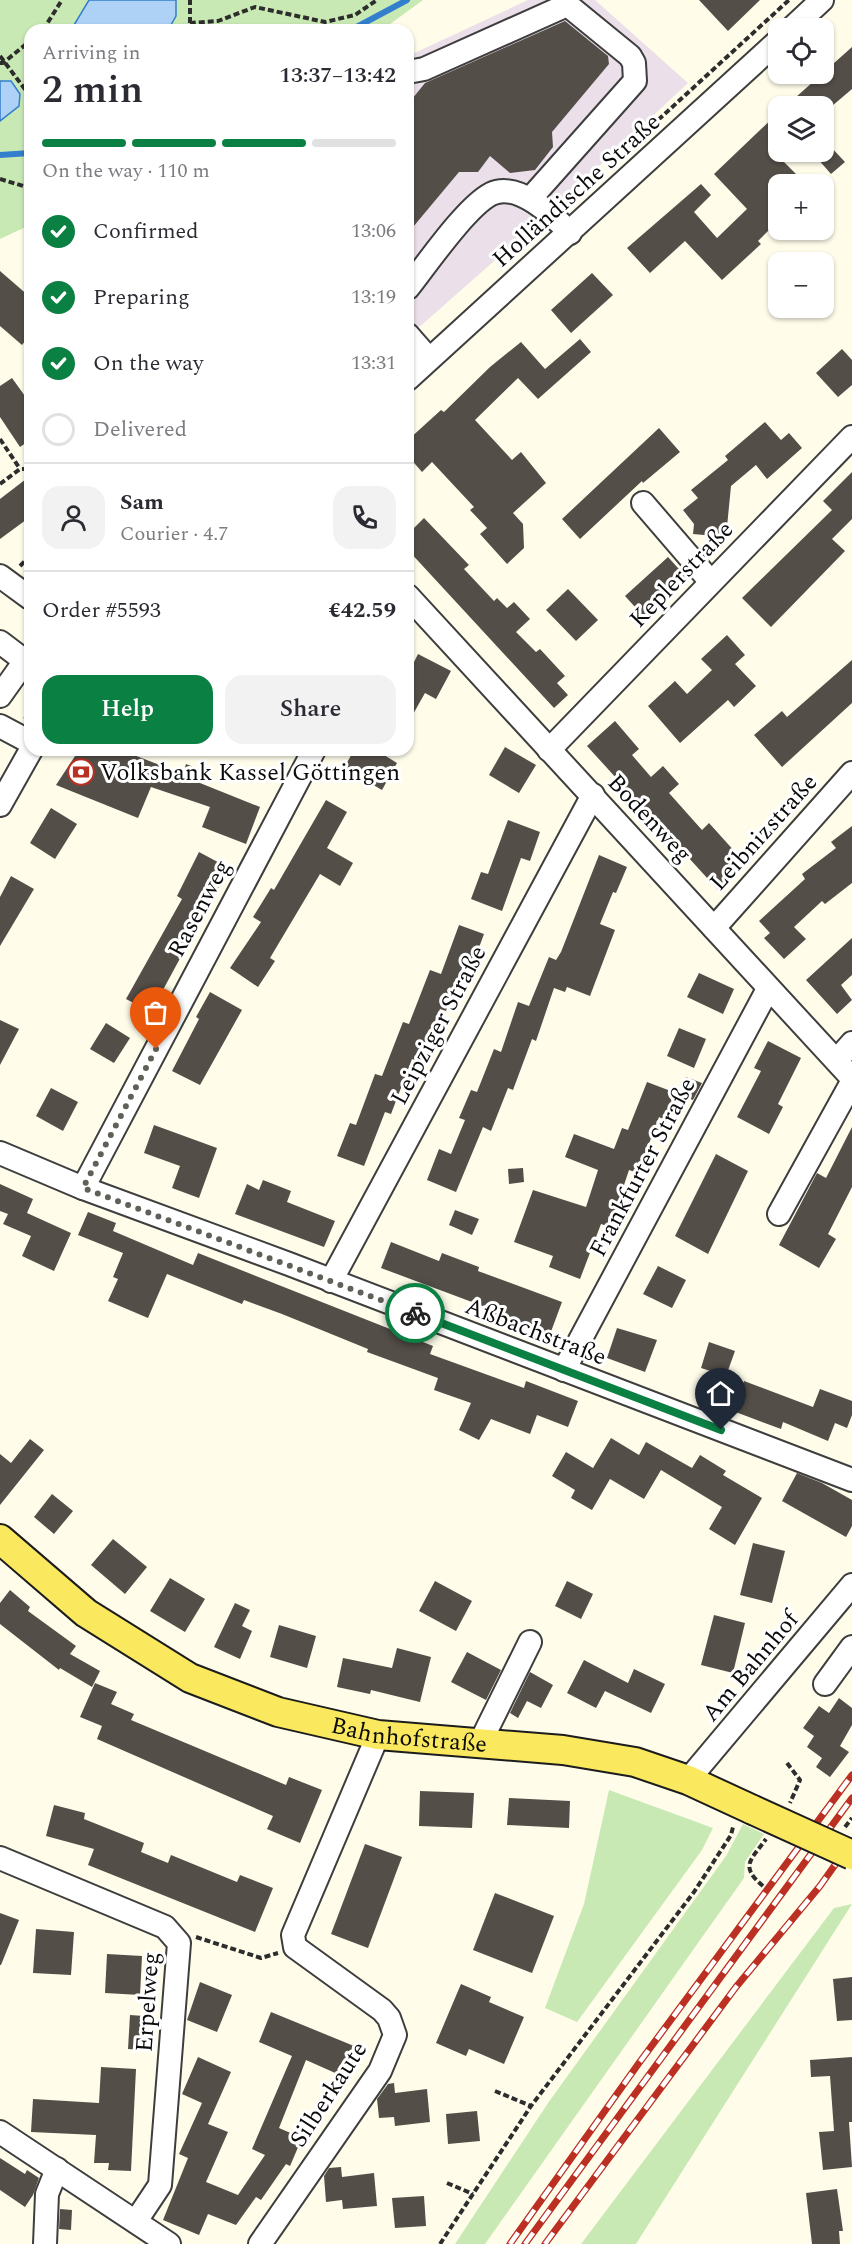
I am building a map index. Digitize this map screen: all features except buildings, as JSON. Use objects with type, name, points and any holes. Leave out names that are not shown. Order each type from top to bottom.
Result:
[{"type":"main road","name":"Bahnhofstraße","points":[[0,1539],[86,1613],[190,1678],[278,1712],[378,1735],[563,1750],[635,1762],[688,1780],[743,1818],[852,1855]]},
{"type":"street","points":[[803,18],[822,0]]},
{"type":"street","points":[[414,71],[424,69],[565,6],[570,7],[630,56],[634,63],[634,81],[530,199]]},
{"type":"street","name":"Holländische Straße","points":[[414,373],[570,233],[768,49]]},
{"type":"street","points":[[414,281],[468,214],[491,194],[501,192],[530,199],[554,216],[570,233]]},
{"type":"street","points":[[414,342],[429,359]]},
{"type":"street","name":"Keplerstraße","points":[[549,750],[852,437]]},
{"type":"street","points":[[643,503],[711,582]]},
{"type":"street","points":[[0,576],[24,594]]},
{"type":"street","name":"Bodenweg","points":[[414,603],[593,795],[768,989],[837,1060],[852,1080]]},
{"type":"street","points":[[0,642],[24,660]]},
{"type":"street","points":[[0,696],[24,662]]},
{"type":"street","points":[[0,726],[24,739]]},
{"type":"street","points":[[0,805],[28,756]]},
{"type":"street","name":"Rasenweg","points":[[83,1188],[311,756]]},
{"type":"street","name":"Leibnizstraße","points":[[714,928],[852,772]]},
{"type":"street","name":"Leipziger Straße","points":[[331,1281],[593,795]]},
{"type":"street","name":"Frankfurter Straße","points":[[564,1370],[768,989]]},
{"type":"street","points":[[837,1060],[852,1043]]},
{"type":"street","points":[[779,1214],[852,1080]]},
{"type":"street","name":"Aßbachstraße","points":[[0,1153],[83,1188],[852,1480]]},
{"type":"street","name":"Am Bahnhof","points":[[688,1780],[852,1585]]},
{"type":"street","points":[[480,1743],[530,1642]]},
{"type":"street","points":[[825,1684],[852,1647]]},
{"type":"street","points":[[295,1947],[293,1935],[378,1735]]},
{"type":"street","name":"Erpelweg","points":[[0,1858],[165,1927],[179,1943],[160,2185],[136,2221]]},
{"type":"street","name":"Silberkaute","points":[[260,2244],[380,2071],[395,2036],[389,2018],[382,2010],[295,1947]]},
{"type":"street","points":[[0,2132],[169,2244]]},
{"type":"street","points":[[45,2244],[48,2194],[57,2169]]},
{"type":"path","points":[[47,24],[63,0]]},
{"type":"path","points":[[190,0],[190,23],[218,21],[255,7],[325,22],[355,15],[377,0]]},
{"type":"path","points":[[2,63],[24,46]]},
{"type":"path","points":[[0,57],[2,63],[11,70],[24,88]]},
{"type":"path","points":[[0,179],[24,186]]},
{"type":"path","points":[[0,439],[20,469]]},
{"type":"path","points":[[0,484],[20,469],[24,469]]},
{"type":"path","points":[[787,1763],[797,1773]]},
{"type":"path","points":[[440,2244],[531,2106],[694,1892],[743,1818]]},
{"type":"path","points":[[845,1828],[852,1818]]},
{"type":"path","points":[[751,1876],[763,1886]]},
{"type":"path","points":[[179,1943],[199,1936],[261,1958],[295,1947]]},
{"type":"path","points":[[495,2091],[531,2106]]},
{"type":"path","points":[[447,2183],[473,2194]]},
{"type":"shaded area","points":[[528,0],[595,0],[688,83],[552,210],[414,332],[414,53]]},
{"type":"green space","points":[[0,0],[423,0],[390,24],[24,24],[24,228],[0,239]]},
{"type":"green space","points":[[609,1790],[713,1828],[702,1850],[577,2022],[545,2008],[584,1904]]},
{"type":"green space","points":[[743,1824],[764,1834],[745,1862],[744,1878],[485,2244],[455,2244],[548,2103],[726,1856]]},
{"type":"green space","points":[[852,1904],[636,2244],[581,2244],[834,1908]]},
{"type":"water","points":[[89,0],[176,0],[176,16],[171,24],[75,24]]},
{"type":"water","points":[[0,81],[11,81],[20,94],[19,106],[0,121]]},
{"type":"waterway","points":[[362,24],[407,0]]},
{"type":"waterway","points":[[0,155],[24,153]]},
{"type":"railway","points":[[510,2244],[639,2063],[852,1775]]},
{"type":"railway","points":[[525,2244],[852,1798]]},
{"type":"railway","points":[[545,2244],[736,1987],[820,1886],[852,1841]]},
{"type":"way so far","points":[[156,1049],[83,1188],[415,1313]]},
{"type":"place","name":"Volksbank Kassel Göttingen","points":[[81,772]]},
{"type":"route","points":[[415,1313],[721,1430]]}]
